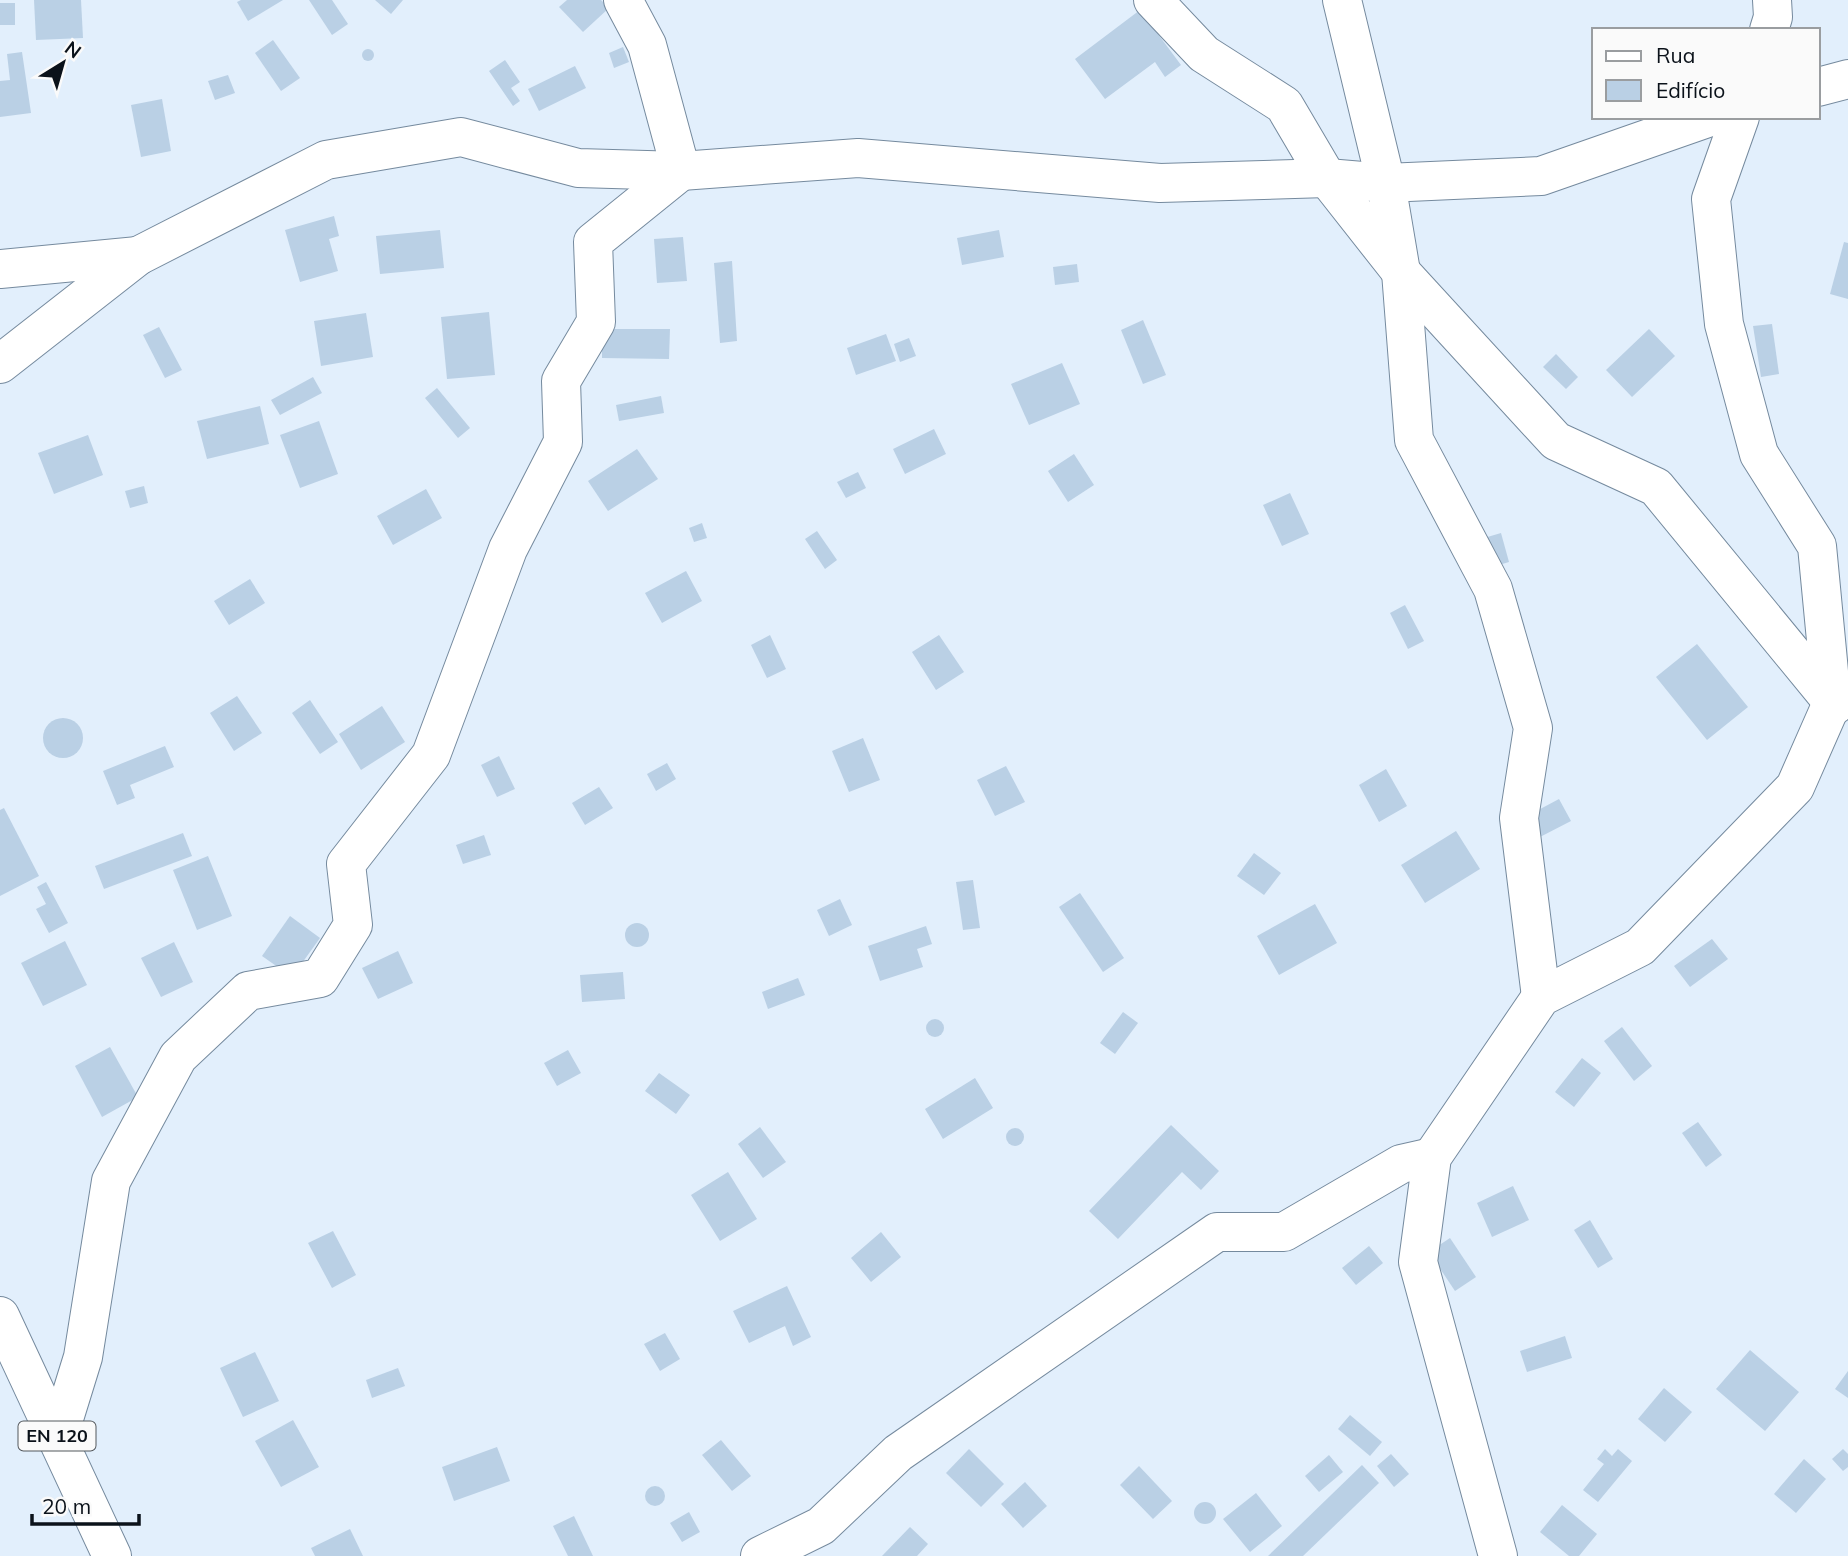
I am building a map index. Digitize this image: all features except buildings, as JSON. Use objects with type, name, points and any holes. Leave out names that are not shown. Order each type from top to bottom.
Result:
[{"type":"street","points":[[623,0],[647,45],[681,172]]},
{"type":"street","points":[[1153,0],[1204,54],[1284,105],[1326,178],[1401,272],[1556,440],[1656,487],[1840,711]]},
{"type":"street","points":[[1342,0],[1386,183],[1401,272],[1413,440],[1493,589],[1533,728],[1519,818],[1541,997]]},
{"type":"street","points":[[1770,28],[1773,17],[1772,0]]},
{"type":"street","points":[[1820,86],[1848,79]]},
{"type":"street","points":[[0,365],[138,256],[326,160],[461,137],[578,168],[681,172],[858,158],[1160,183],[1326,178],[1386,183],[1541,176],[1704,119]]},
{"type":"street","points":[[1498,1556],[1418,1262],[1432,1157],[1541,997],[1640,947],[1795,787],[1840,711],[1817,546],[1759,454],[1724,324],[1711,199],[1739,119]]},
{"type":"street","points":[[58,1438],[83,1357],[111,1181],[178,1057],[248,991],[320,978],[353,925],[346,864],[431,755],[508,549],[562,442],[561,381],[596,322],[593,242],[681,172]]},
{"type":"street","points":[[0,269],[138,256]]},
{"type":"street","points":[[760,1556],[821,1526],[898,1453],[1217,1232],[1284,1232],[1401,1164],[1432,1157]]},
{"type":"street","name":"EN 120","points":[[0,1316],[112,1556]]}]
